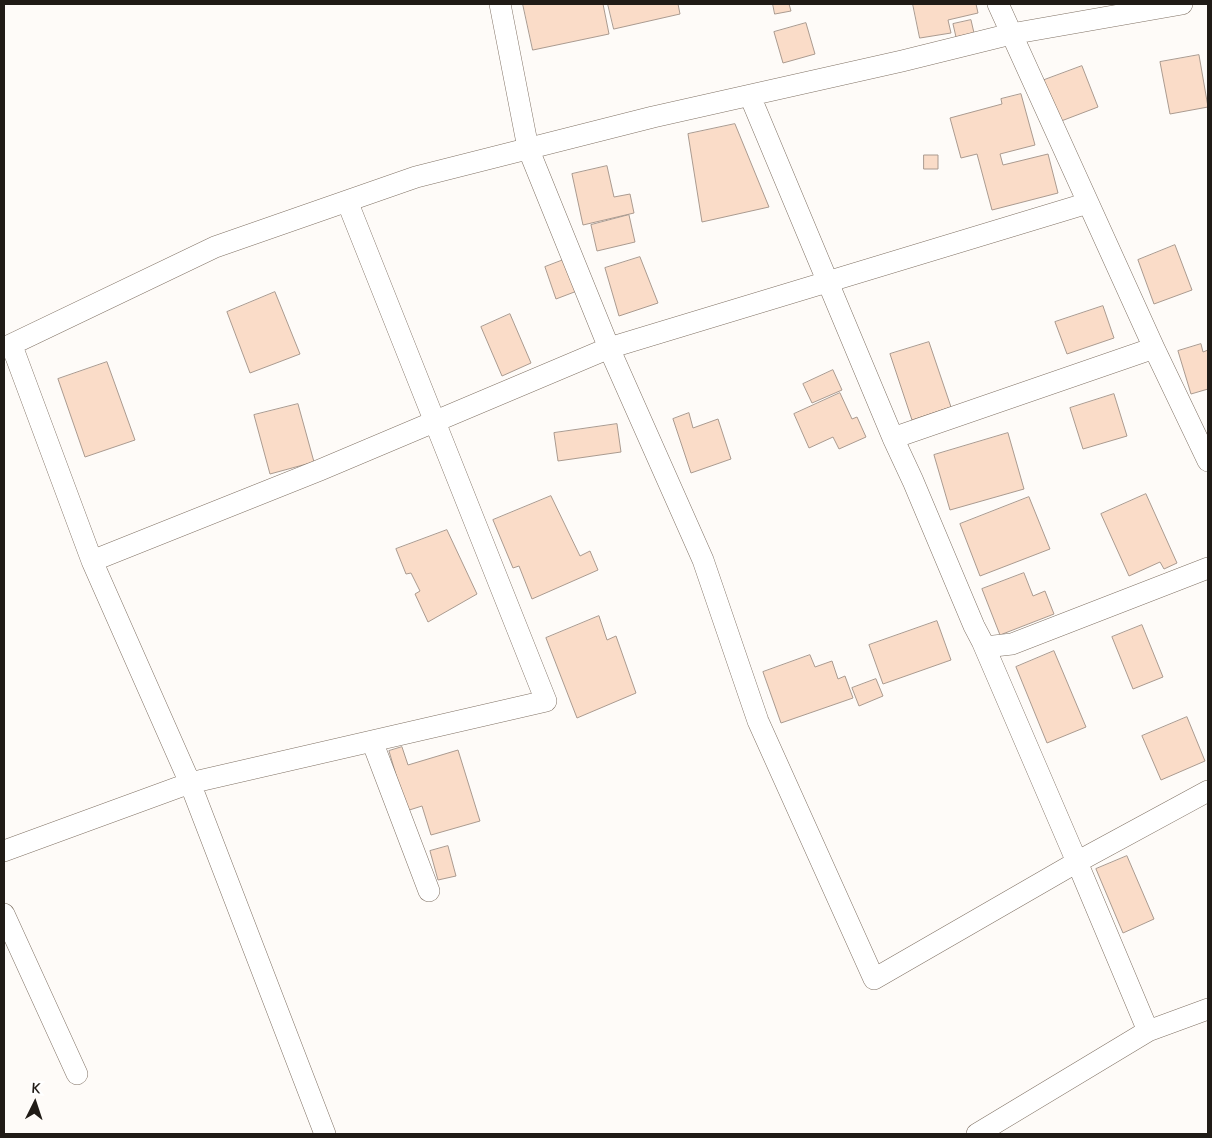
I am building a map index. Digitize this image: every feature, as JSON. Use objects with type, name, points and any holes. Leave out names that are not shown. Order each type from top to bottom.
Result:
[{"type":"street","points":[[500,4],[528,148],[609,348],[703,560],[758,721],[874,979],[1077,862],[1208,791]]},
{"type":"street","points":[[998,4],[1154,348],[1208,461]]},
{"type":"street","points":[[325,1134],[190,783],[92,561],[8,347],[216,247],[416,177],[528,148],[1011,34],[1182,4]]},
{"type":"street","points":[[750,96],[893,438],[982,641],[1148,1031]]},
{"type":"street","points":[[4,851],[190,783],[546,701],[346,201]]},
{"type":"street","points":[[92,561],[434,423],[609,348],[1088,203]]},
{"type":"street","points":[[893,438],[1154,348]]},
{"type":"street","points":[[982,641],[985,647],[1012,644],[1208,568]]},
{"type":"street","points":[[372,741],[429,891]]},
{"type":"street","points":[[4,914],[77,1074]]},
{"type":"street","points":[[977,1134],[1148,1031],[1208,1008]]},
{"type":"building","points":[[523,4],[603,4],[609,34],[533,50]]},
{"type":"building","points":[[608,4],[678,4],[680,14],[614,29]]},
{"type":"building","points":[[773,4],[789,4],[791,11],[775,14]]},
{"type":"building","points":[[913,4],[976,4],[978,13],[948,20],[951,33],[920,38]]},
{"type":"building","points":[[971,20],[974,33],[956,37],[953,24]]},
{"type":"building","points":[[806,23],[815,54],[783,63],[774,32]]},
{"type":"building","points":[[1199,55],[1208,107],[1170,114],[1160,62]]},
{"type":"building","points":[[1082,66],[1098,107],[1056,123],[1039,82]]},
{"type":"building","points":[[1021,94],[1035,145],[1000,154],[1003,165],[1048,154],[1058,193],[992,210],[977,154],[961,158],[950,118],[1002,104],[1001,99]]},
{"type":"building","points":[[735,124],[769,207],[702,222],[688,134]]},
{"type":"building","points":[[924,155],[938,155],[938,169],[924,169]]},
{"type":"building","points":[[607,166],[614,197],[630,194],[634,213],[583,225],[572,174]]},
{"type":"building","points":[[629,215],[635,242],[597,251],[591,225]]},
{"type":"building","points":[[1175,245],[1192,290],[1154,304],[1138,260]]},
{"type":"building","points":[[640,257],[658,303],[619,316],[605,268]]},
{"type":"building","points":[[566,259],[577,291],[556,299],[545,267]]},
{"type":"building","points":[[275,292],[300,354],[250,373],[227,312]]},
{"type":"building","points":[[1103,306],[1114,338],[1067,354],[1055,322]]},
{"type":"building","points":[[510,314],[531,363],[502,376],[481,327]]},
{"type":"building","points":[[929,342],[951,407],[912,420],[890,354]]},
{"type":"building","points":[[1201,344],[1203,352],[1208,350],[1208,389],[1191,394],[1178,351]]},
{"type":"building","points":[[107,362],[135,440],[85,457],[58,379]]},
{"type":"building","points":[[833,370],[842,390],[812,403],[803,384]]},
{"type":"building","points":[[840,393],[852,419],[857,417],[866,437],[839,449],[833,437],[809,448],[794,414]]},
{"type":"building","points":[[1114,394],[1127,436],[1083,449],[1070,408]]},
{"type":"building","points":[[298,404],[314,462],[270,474],[254,415]]},
{"type":"building","points":[[689,413],[693,428],[718,419],[731,459],[691,473],[673,419]]},
{"type":"building","points":[[617,424],[621,452],[558,461],[554,433]]},
{"type":"building","points":[[1008,433],[1024,489],[950,510],[934,455]]},
{"type":"building","points":[[1146,494],[1177,563],[1164,569],[1160,562],[1129,576],[1101,514]]},
{"type":"building","points":[[551,496],[580,556],[590,551],[598,570],[532,599],[519,566],[513,568],[493,520]]},
{"type":"building","points":[[1029,497],[1050,549],[980,576],[960,524]]},
{"type":"building","points":[[447,530],[477,594],[428,622],[415,594],[420,591],[411,573],[406,574],[396,549]]},
{"type":"building","points":[[1024,573],[1033,596],[1045,591],[1054,614],[1000,635],[982,589]]},
{"type":"building","points":[[599,616],[607,640],[616,636],[636,693],[577,718],[546,638]]},
{"type":"building","points":[[937,621],[951,660],[883,684],[869,645]]},
{"type":"building","points":[[1142,625],[1163,677],[1133,689],[1112,637]]},
{"type":"building","points":[[1054,651],[1086,727],[1047,743],[1016,667]]},
{"type":"building","points":[[810,655],[815,667],[832,661],[838,679],[845,676],[853,698],[781,723],[763,672]]},
{"type":"building","points":[[876,679],[883,696],[859,706],[852,688]]},
{"type":"building","points":[[1187,717],[1205,761],[1161,780],[1142,736]]},
{"type":"building","points":[[402,747],[408,765],[458,750],[480,821],[431,835],[422,806],[403,812],[401,792],[389,751]]},
{"type":"building","points":[[448,846],[456,876],[438,880],[430,851]]},
{"type":"building","points":[[1127,856],[1154,919],[1123,933],[1096,869]]}]
